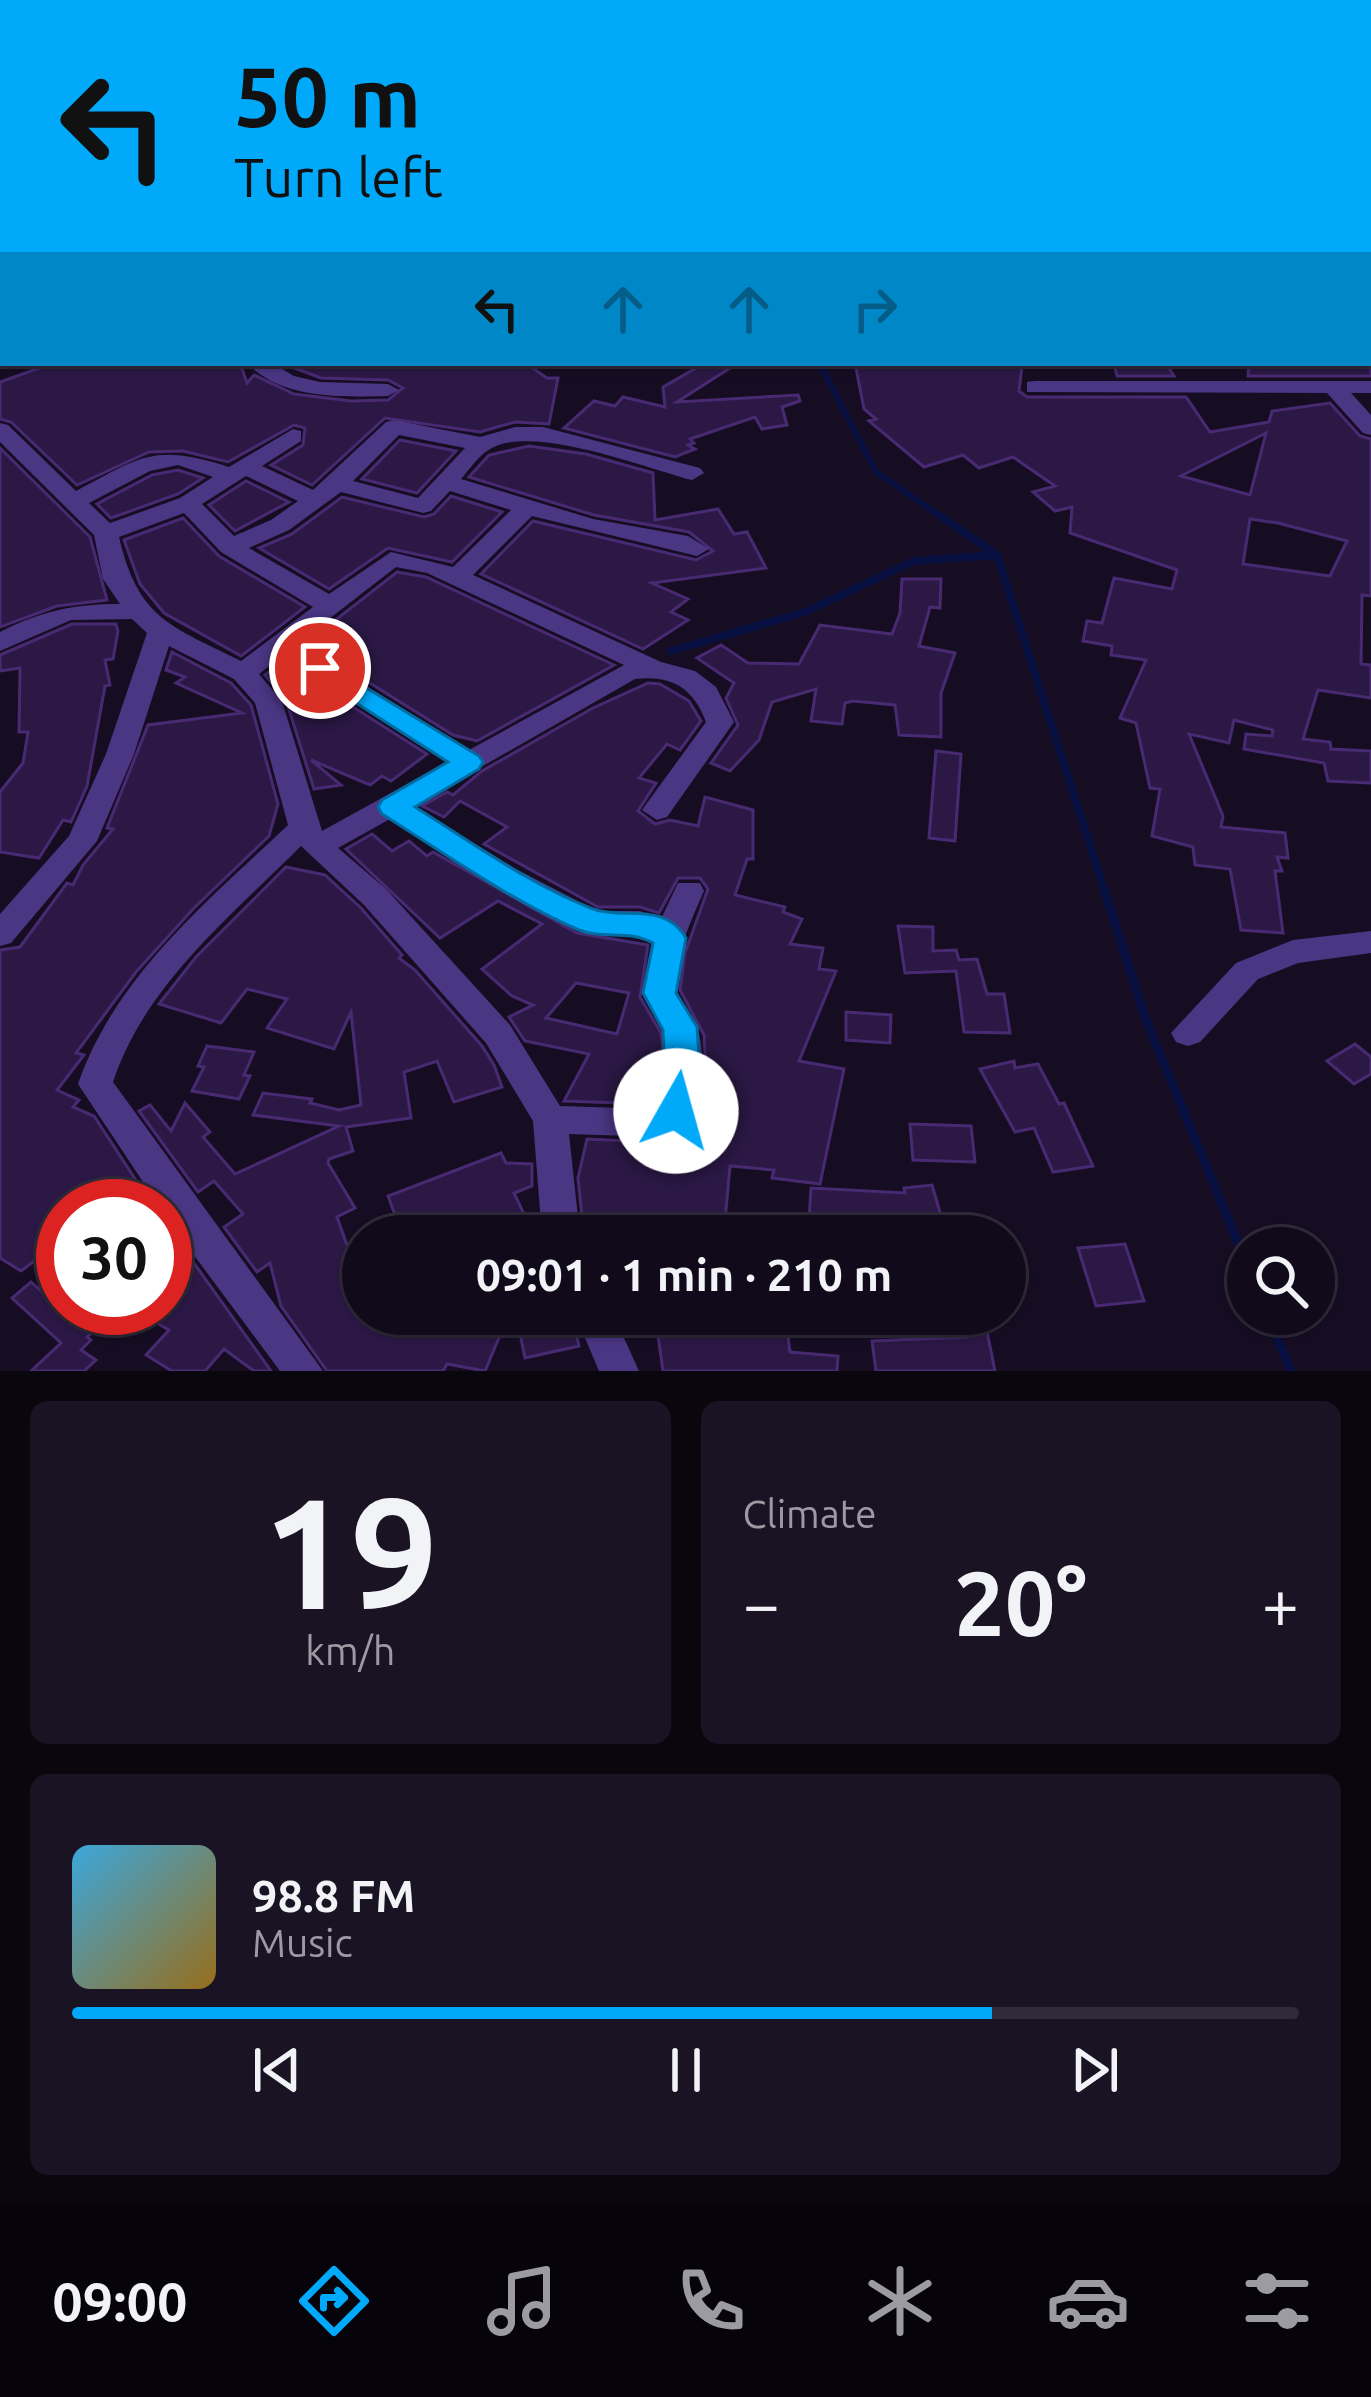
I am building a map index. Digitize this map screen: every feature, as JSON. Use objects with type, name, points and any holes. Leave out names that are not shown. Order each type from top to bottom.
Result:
[{"type":"street","points":[[263,366],[292,382],[322,389],[388,389]]},
{"type":"street","points":[[1272,366],[1282,389]]},
{"type":"street","points":[[1035,387],[1098,374],[1282,389],[1371,387]]},
{"type":"street","points":[[1334,387],[1371,428]]},
{"type":"street","points":[[230,547],[280,525],[337,484],[394,427],[481,444],[515,434],[543,434],[600,445],[692,473]]},
{"type":"street","points":[[0,430],[106,533],[116,579],[150,621],[243,673],[268,700],[310,837],[375,897],[498,1034],[550,1120],[559,1215]]},
{"type":"street","points":[[106,533],[188,503],[293,436]]},
{"type":"street","points":[[337,484],[423,506],[481,444]]},
{"type":"street","points":[[75,501],[157,461],[189,460],[241,472],[314,500]]},
{"type":"street","points":[[445,482],[525,509],[697,549]]},
{"type":"street","points":[[188,503],[230,547],[327,604]]},
{"type":"street","points":[[457,577],[525,509]]},
{"type":"street","points":[[243,673],[391,559],[417,562],[457,577],[652,668]]},
{"type":"street","points":[[0,643],[69,612],[150,621]]},
{"type":"street","points":[[0,935],[82,841],[120,754],[150,621]]},
{"type":"street","points":[[281,644],[469,762]]},
{"type":"street","points":[[303,1371],[189,1220],[95,1084],[99,1064],[150,981],[310,837],[393,807],[628,672],[673,668],[698,683],[714,703],[720,722],[657,810]]},
{"type":"street","points":[[393,807],[505,877],[592,922],[640,922],[670,938]]},
{"type":"street","points":[[550,1120],[662,1123],[676,1111],[684,1089],[680,1027],[659,993],[670,938],[689,891]]},
{"type":"street","points":[[1188,1034],[1247,971],[1293,952],[1371,942]]},
{"type":"street","points":[[603,1335],[619,1371]]},
{"type":"building","points":[[45,366],[241,366],[247,383],[254,375],[294,394],[351,401],[388,400],[403,388],[388,380],[321,378],[289,366],[529,366],[547,378],[558,378],[549,424],[515,422],[480,432],[385,418],[312,485],[271,465],[303,445],[305,428],[294,425],[228,462],[183,451],[149,452],[77,485],[11,422],[0,419],[0,382]]},
{"type":"building","points":[[700,366],[729,366],[677,402],[798,395],[800,401],[782,407],[787,425],[762,429],[755,417],[690,439],[694,443],[688,445],[695,449],[675,457],[564,428],[594,401],[615,406],[623,397],[665,407],[663,387]]},
{"type":"building","points":[[856,366],[1022,366],[1019,391],[1027,397],[1186,397],[1210,432],[1269,422],[1272,411],[1330,403],[1360,436],[1371,439],[1371,596],[1362,595],[1361,664],[1371,665],[1371,698],[1318,690],[1303,739],[1330,742],[1331,749],[1371,751],[1371,783],[1328,781],[1324,763],[1244,749],[1246,734],[1272,736],[1273,730],[1234,720],[1229,743],[1189,734],[1223,816],[1221,827],[1285,833],[1288,858],[1277,857],[1282,871],[1275,871],[1283,933],[1241,930],[1230,869],[1195,865],[1193,847],[1152,836],[1160,789],[1150,788],[1136,723],[1120,718],[1146,660],[1111,655],[1112,646],[1083,641],[1087,621],[1102,623],[1114,578],[1172,589],[1177,570],[1070,533],[1072,507],[1055,511],[1033,492],[1055,486],[1013,457],[979,468],[963,455],[924,467],[869,421],[876,419],[864,409]],"holes":[[[1266,433],[1250,495],[1181,476]],[[1250,519],[1347,541],[1330,576],[1243,564]]]},
{"type":"building","points":[[1115,366],[1168,366],[1174,376],[1117,376]]},
{"type":"building","points":[[1249,366],[1371,366],[1371,376],[1248,376]]},
{"type":"building","points":[[400,440],[456,451],[417,493],[362,479]]},
{"type":"building","points":[[529,446],[586,454],[653,473],[655,520],[718,509],[734,534],[747,532],[766,568],[652,583],[688,599],[671,612],[688,620],[643,649],[481,574],[533,521],[696,560],[713,551],[689,532],[594,515],[469,477],[489,455]]},
{"type":"building","points":[[0,448],[90,537],[107,600],[57,606],[0,627]]},
{"type":"building","points":[[178,470],[203,478],[178,494],[111,518],[97,504],[152,475]]},
{"type":"building","points":[[246,481],[289,502],[235,531],[209,505]]},
{"type":"building","points":[[451,496],[502,512],[452,562],[388,548],[329,589],[259,548],[292,534],[342,497],[424,517],[434,514]]},
{"type":"building","points":[[183,518],[219,556],[305,607],[241,656],[164,613],[140,584],[124,540]]},
{"type":"building","points":[[397,572],[426,577],[614,665],[477,741],[453,735],[306,643]]},
{"type":"building","points":[[902,579],[941,579],[940,608],[930,607],[919,646],[955,653],[941,693],[941,737],[899,735],[895,705],[853,701],[845,703],[842,724],[811,721],[816,689],[772,702],[759,740],[730,771],[711,763],[738,725],[726,698],[734,683],[697,658],[721,645],[748,663],[799,664],[820,625],[892,634],[900,613]]},
{"type":"building","points":[[72,624],[116,624],[118,631],[113,659],[105,660],[110,685],[105,686],[87,786],[71,822],[63,820],[39,858],[0,852],[0,792],[23,763],[28,732],[19,732],[20,668],[0,671],[0,655]]},
{"type":"building","points":[[172,652],[231,683],[251,705],[278,804],[269,836],[136,972],[76,1053],[84,1055],[57,1090],[79,1100],[73,1107],[94,1116],[135,1179],[36,1179],[36,1260],[21,1271],[0,1258],[0,950],[20,947],[113,829],[107,828],[148,725],[242,713],[176,683],[185,677],[166,670]]},
{"type":"building","points":[[282,662],[427,754],[391,781],[382,776],[370,785],[311,760],[341,785],[314,789],[286,700],[265,675]]},
{"type":"building","points":[[648,683],[660,684],[689,701],[701,721],[680,750],[667,744],[639,778],[656,783],[638,811],[655,824],[670,820],[698,826],[705,797],[753,810],[753,859],[747,859],[735,895],[785,907],[783,912],[802,919],[790,944],[823,948],[819,969],[836,971],[799,1061],[844,1069],[820,1184],[772,1178],[774,1170],[730,1166],[725,1215],[582,1215],[578,1178],[587,1139],[692,1144],[718,1080],[706,1076],[704,1035],[680,990],[685,953],[708,889],[700,878],[678,878],[659,913],[640,907],[598,907],[484,844],[507,827],[460,801],[444,817],[422,806],[447,792],[453,795],[482,771],[593,708]]},
{"type":"building","points":[[936,751],[961,754],[955,841],[929,838]]},
{"type":"building","points":[[372,834],[392,851],[409,841],[427,856],[433,852],[577,933],[648,945],[640,997],[661,1033],[664,1061],[652,1104],[564,1101],[589,1054],[525,1041],[509,1017],[533,1005],[512,996],[482,969],[542,924],[498,901],[440,938],[346,849]],"holes":[[[576,983],[629,993],[617,1034],[546,1018]]]},
{"type":"building","points":[[286,867],[325,875],[361,908],[402,955],[399,958],[482,1046],[502,1087],[454,1102],[437,1061],[404,1072],[411,1118],[346,1127],[353,1151],[328,1163],[355,1208],[337,1217],[342,1231],[342,1335],[500,1335],[485,1371],[447,1364],[443,1371],[327,1371],[281,1306],[270,1263],[257,1272],[224,1227],[243,1214],[214,1181],[198,1192],[139,1111],[150,1105],[171,1131],[185,1103],[210,1132],[203,1137],[235,1174],[339,1126],[253,1115],[263,1093],[312,1099],[310,1103],[339,1110],[361,1105],[351,1012],[334,1049],[267,1028],[287,999],[247,989],[221,1023],[159,1004],[196,957]]},
{"type":"building","points":[[898,926],[933,927],[933,951],[956,950],[959,960],[977,959],[987,994],[1004,994],[1010,1033],[964,1032],[956,971],[905,973]]},
{"type":"building","points":[[846,1012],[891,1015],[890,1043],[846,1040]]},
{"type":"building","points":[[1355,1044],[1371,1057],[1371,1074],[1354,1084],[1327,1061]]},
{"type":"building","points":[[207,1046],[254,1052],[239,1099],[192,1091],[204,1067],[198,1066]]},
{"type":"building","points":[[1014,1061],[1015,1068],[1038,1064],[1059,1104],[1064,1103],[1093,1166],[1053,1172],[1034,1128],[1015,1132],[980,1069]]},
{"type":"building","points":[[910,1124],[971,1126],[975,1162],[913,1160]]},
{"type":"building","points":[[501,1153],[506,1163],[532,1164],[532,1186],[514,1193],[521,1215],[395,1215],[388,1196]]},
{"type":"building","points":[[932,1185],[941,1215],[809,1215],[811,1188],[905,1193],[904,1188]]},
{"type":"building","points":[[1125,1244],[1144,1301],[1096,1306],[1078,1248]]},
{"type":"building","points":[[192,1260],[271,1371],[254,1371],[224,1349],[205,1371],[172,1371],[146,1355],[164,1335],[192,1335]]},
{"type":"building","points":[[31,1282],[36,1286],[36,1320],[12,1298]]},
{"type":"building","points":[[52,1335],[89,1335],[91,1340],[81,1350],[96,1360],[84,1371],[31,1371],[61,1343]]},
{"type":"building","points":[[520,1335],[576,1335],[579,1346],[525,1358]]},
{"type":"building","points":[[658,1335],[788,1335],[790,1352],[838,1356],[837,1371],[663,1371]]},
{"type":"building","points":[[988,1335],[995,1371],[876,1371],[872,1341]]},
{"type":"waterway","points":[[827,366],[823,370],[876,472],[943,518]]},
{"type":"waterway","points":[[939,515],[997,555],[1105,892]]},
{"type":"waterway","points":[[671,651],[805,612],[914,561],[995,555]]},
{"type":"waterway","points":[[1104,889],[1146,1020],[1231,1227]]},
{"type":"waterway","points":[[1276,1335],[1291,1371]]},
{"type":"route","points":[[320,668],[469,762],[393,807],[505,877],[592,922],[640,922],[670,938],[659,993],[680,1027],[684,1089],[676,1111]]}]
